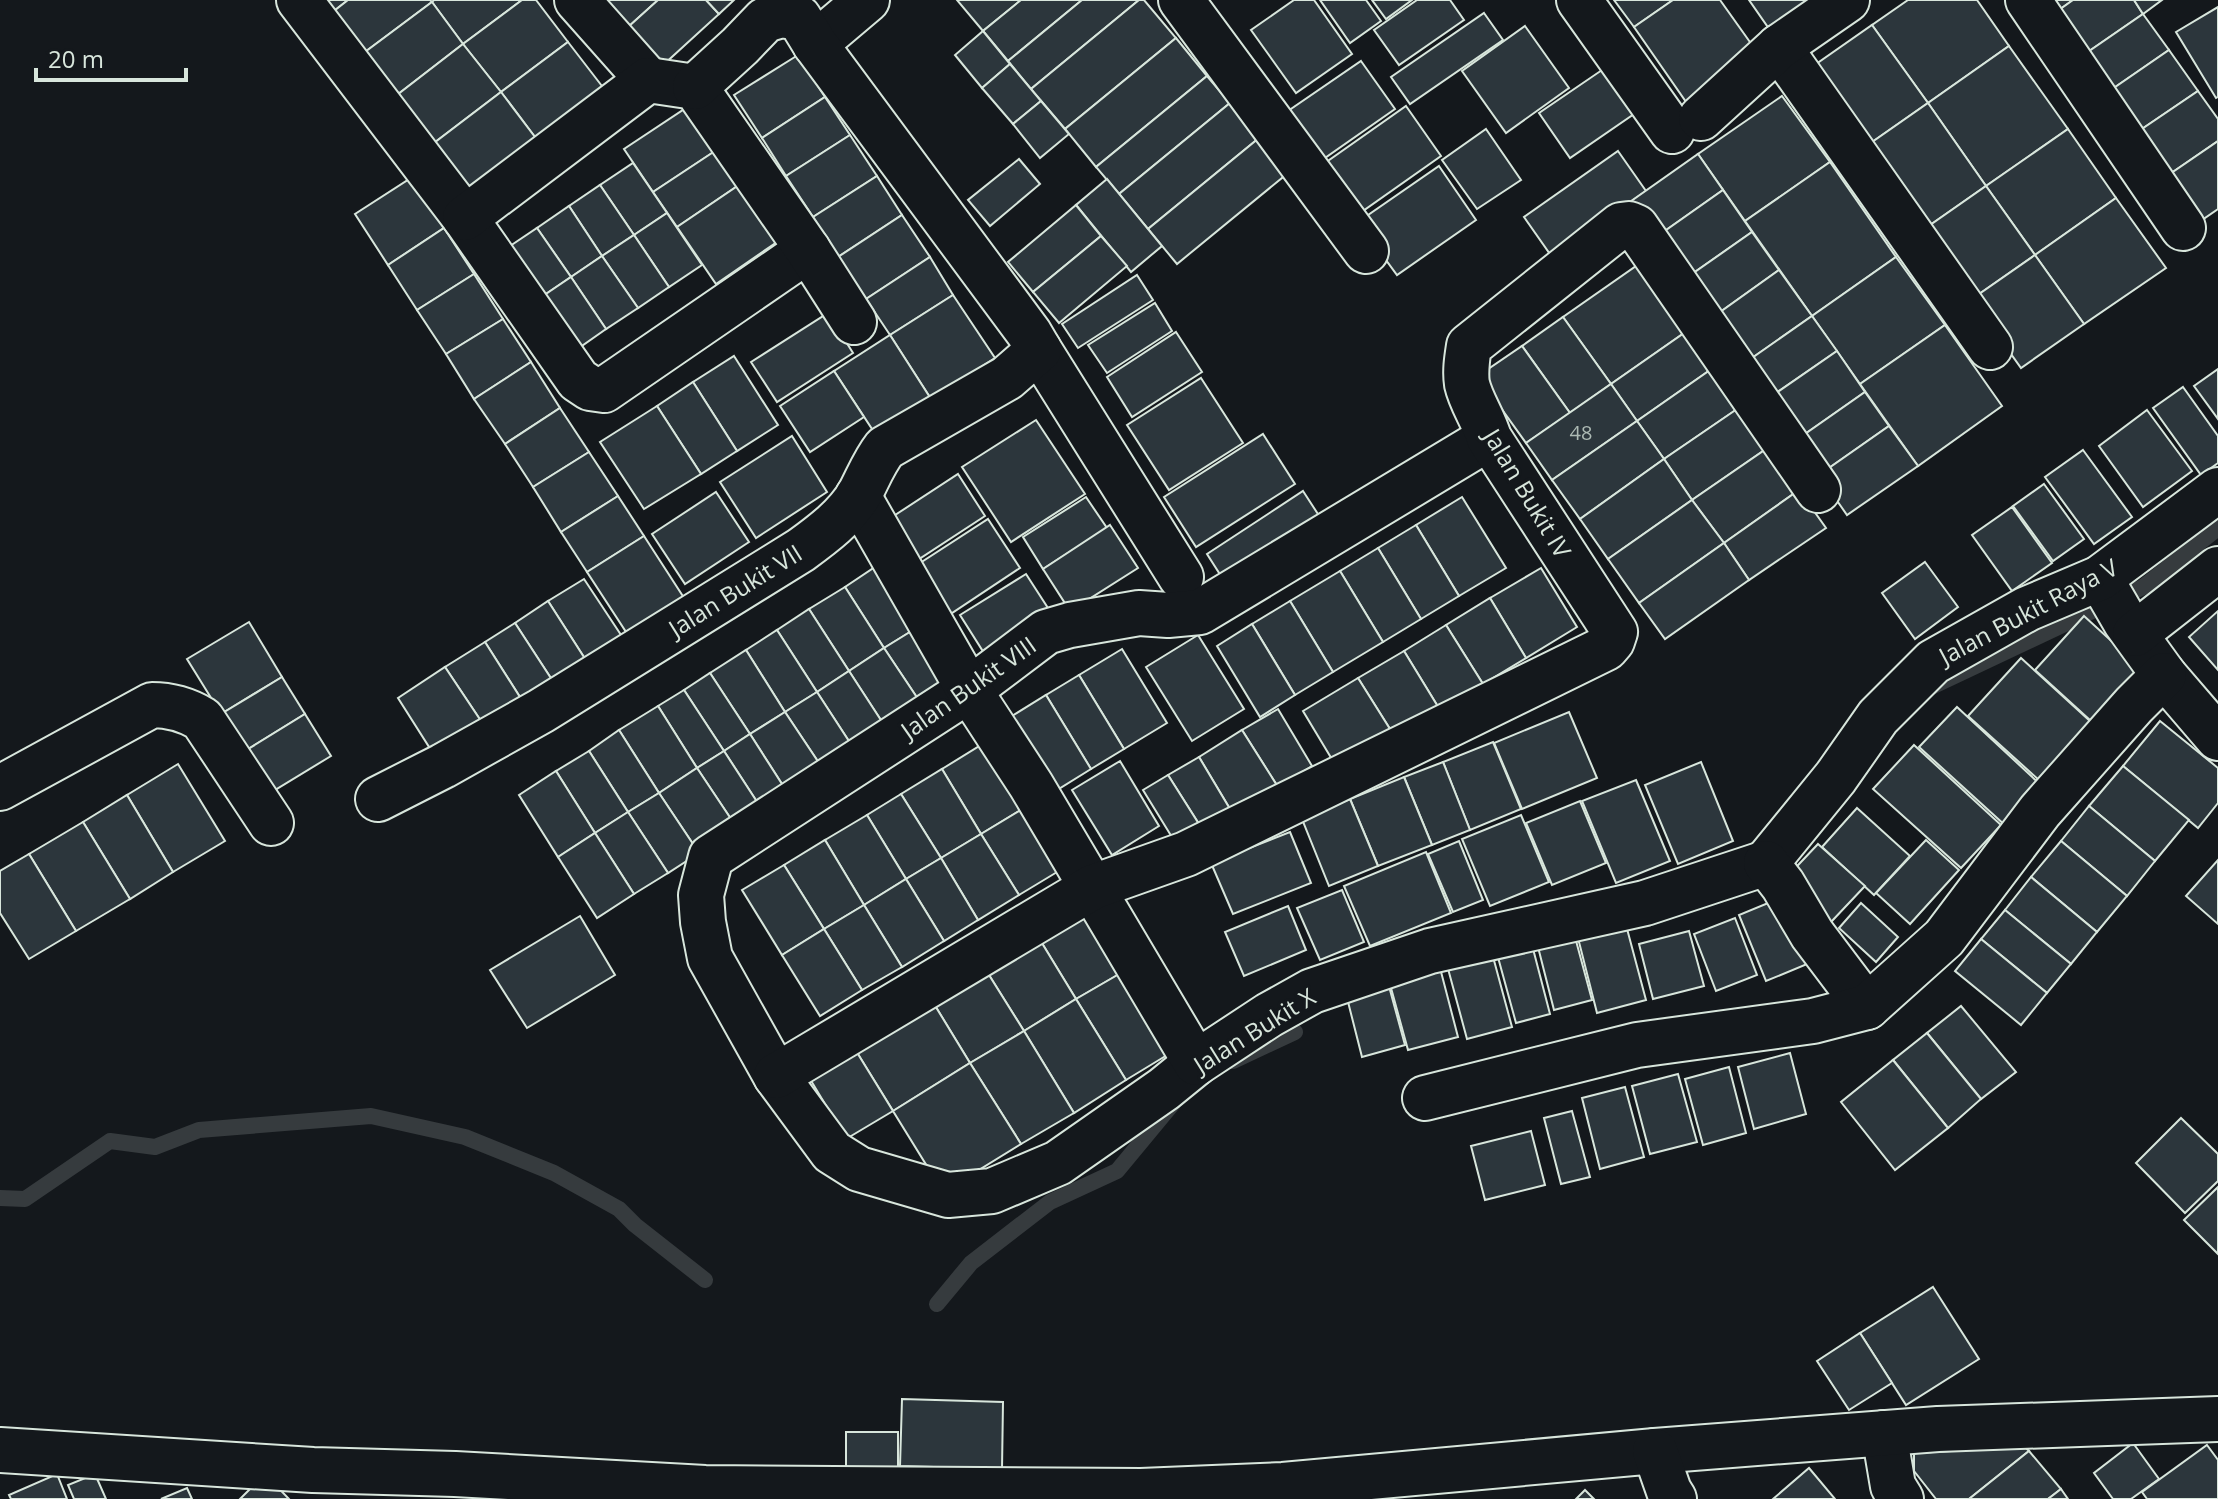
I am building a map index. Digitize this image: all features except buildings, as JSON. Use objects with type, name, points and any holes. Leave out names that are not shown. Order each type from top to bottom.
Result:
[{"type":"street","points":[[299,0],[465,218],[578,380],[590,388],[604,390],[808,250]]},
{"type":"street","points":[[577,0],[648,80],[695,87],[854,322]]},
{"type":"street","points":[[1181,0],[1366,251]]},
{"type":"street","points":[[1579,0],[1686,124],[1779,47],[1847,0]]},
{"type":"street","points":[[2028,0],[2183,228]]},
{"type":"street","points":[[815,44],[860,2]]},
{"type":"street","points":[[695,87],[765,20],[782,15],[799,18],[1034,341],[1181,577]]},
{"type":"street","points":[[1779,47],[1990,347]]},
{"type":"street","points":[[465,218],[648,80]]},
{"type":"street","name":"Jalan Bukit IV","points":[[1093,887],[1186,854],[1606,648],[1612,641],[1615,632],[1489,438],[1468,387],[1466,367],[1469,346],[1621,225],[1633,224],[1636,227],[1818,490]]},
{"type":"street","name":"Jalan Bukit VII","points":[[378,799],[541,711],[801,550],[834,526],[858,496],[876,459],[885,448],[1007,378],[1034,341]]},
{"type":"street","name":"Jalan Bukit VIII","points":[[776,1076],[710,958],[701,895],[711,857],[969,690],[1046,632],[1139,613],[1168,615],[1200,612],[1489,438]]},
{"type":"street","name":"Jalan Bukit Raya V","points":[[1782,885],[1836,777],[1878,717],[1933,662],[2027,609],[2117,607],[2199,502],[2218,490]]},
{"type":"street","points":[[858,496],[969,690],[1031,785],[1196,1063]]},
{"type":"street","points":[[2218,569],[2117,607],[2164,675],[2218,738]]},
{"type":"street","points":[[1425,1098],[1637,1045],[1813,1021],[1867,1007],[1944,938],[2040,811],[2164,675]]},
{"type":"street","points":[[0,788],[152,705],[165,705],[202,719],[271,823]]},
{"type":"street","points":[[1782,885],[1812,934],[1867,1007]]},
{"type":"street","name":"Jalan Bukit X","points":[[776,1076],[832,1152],[859,1169],[948,1195],[992,1191],[1058,1163],[1196,1063],[1312,991],[1430,951],[1645,903],[1782,885]]},
{"type":"street","points":[[776,1076],[1093,887]]},
{"type":"street","points":[[0,1450],[770,1494],[1141,1491],[1251,1487],[1938,1429],[2218,1419]]},
{"type":"street","points":[[1884,1433],[1893,1486],[1901,1499]]},
{"type":"street","points":[[1655,1451],[1674,1499]]},
{"type":"waterway","points":[[1929,688],[2143,587],[2218,528]]},
{"type":"waterway","points":[[1233,1061],[1295,1032]]},
{"type":"waterway","points":[[937,1304],[971,1263],[1050,1202],[1117,1171],[1175,1101]]},
{"type":"waterway","points":[[0,1198],[25,1199],[110,1141],[155,1147],[199,1130],[371,1116],[465,1137],[554,1173],[619,1209],[705,1280]]}]
